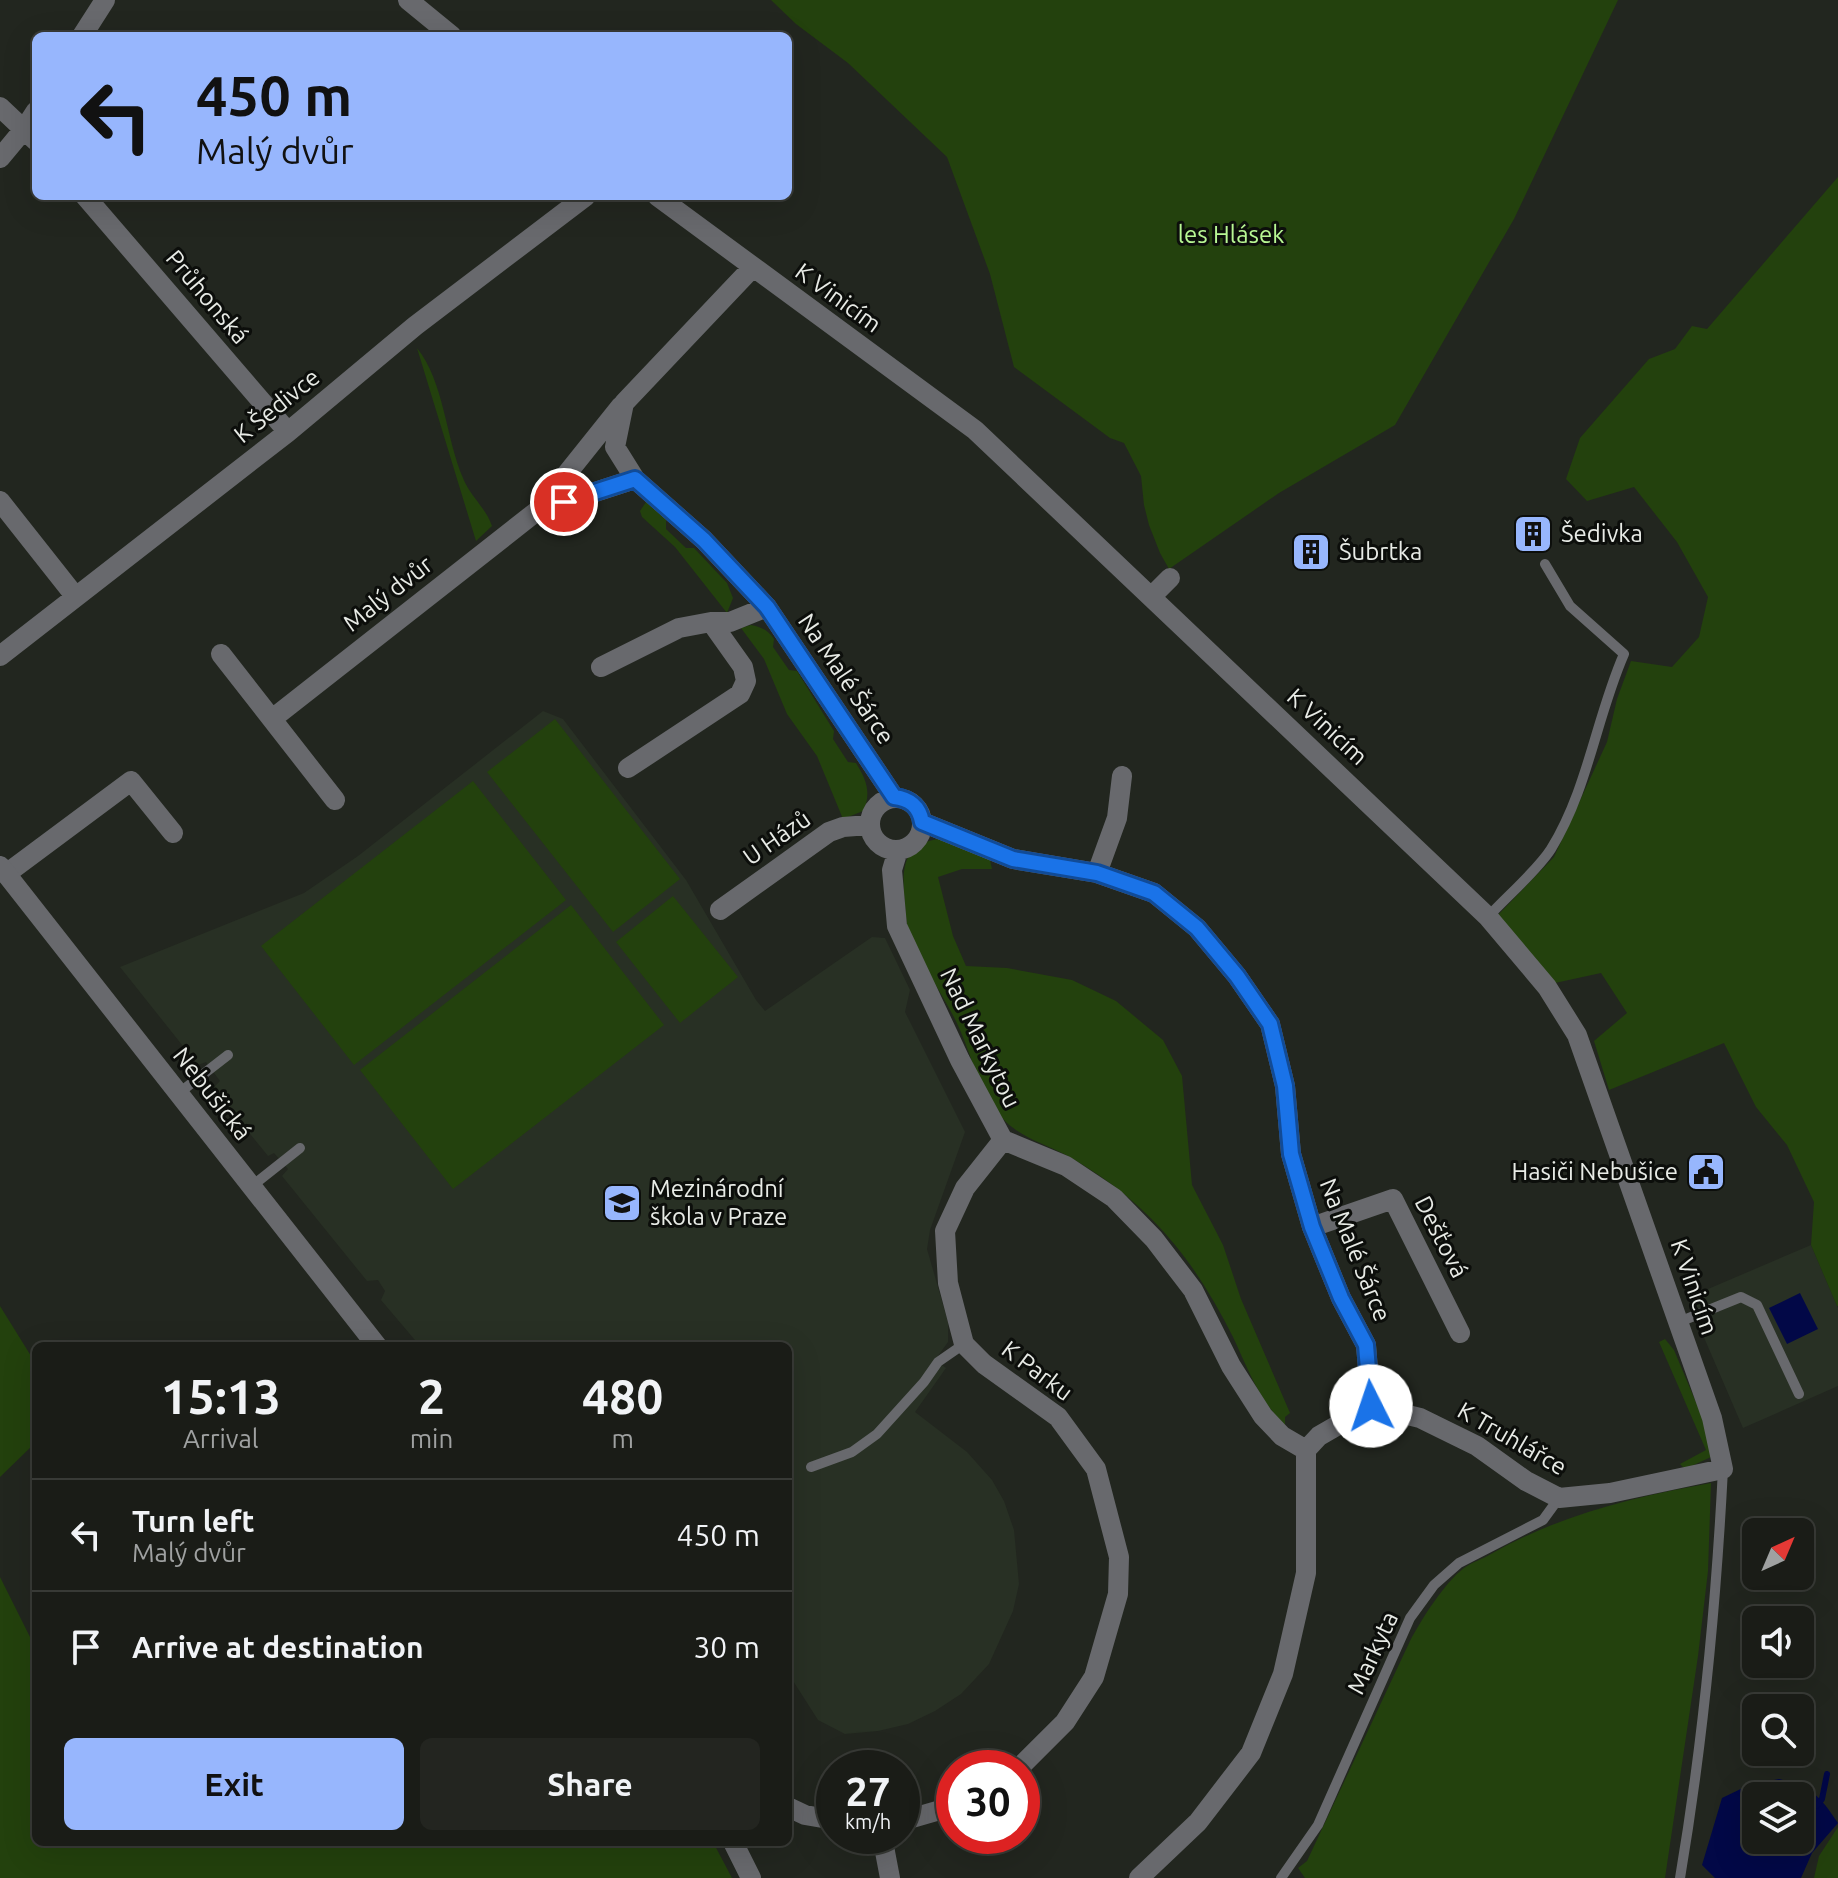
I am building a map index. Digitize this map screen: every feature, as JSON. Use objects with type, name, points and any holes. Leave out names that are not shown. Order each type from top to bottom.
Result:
[{"type":"street","points":[[85,32],[105,0]]},
{"type":"street","points":[[408,0],[447,32]]},
{"type":"street","points":[[0,107],[32,127],[0,158]]},
{"type":"street","name":"Průhonská","points":[[88,200],[288,432]]},
{"type":"street","name":"K Šedivce","points":[[0,656],[288,432],[415,326],[581,200]]},
{"type":"street","name":"K Vinicím","points":[[662,200],[975,430],[1488,917],[1547,987],[1577,1035],[1712,1418],[1723,1469]]},
{"type":"street","points":[[624,403],[752,268]]},
{"type":"street","name":"Na Malé Šárce","points":[[624,403],[615,447],[635,479],[704,540],[767,607],[894,797],[902,798],[916,807],[922,822],[1013,859],[1097,873],[1154,893],[1197,928],[1237,976],[1270,1024],[1285,1086],[1291,1154],[1312,1227],[1341,1298],[1366,1345],[1371,1406]]},
{"type":"street","name":"Malý dvůr","points":[[272,719],[537,511],[624,403]]},
{"type":"street","name":"Malý dvůr","points":[[537,511],[635,479]]},
{"type":"street","points":[[0,501],[75,596]]},
{"type":"street","points":[[1151,597],[1170,578]]},
{"type":"street","points":[[601,667],[679,628],[730,622],[767,607]]},
{"type":"street","points":[[628,768],[740,694],[746,681],[743,667],[711,622]]},
{"type":"street","points":[[221,654],[335,800]]},
{"type":"street","points":[[1097,873],[1117,818],[1122,776]]},
{"type":"street","name":"Nebušická","points":[[173,833],[131,781],[3,870],[374,1342]]},
{"type":"street","points":[[894,797],[879,803],[870,817],[869,825],[875,841],[889,849],[906,848],[919,838],[922,822]]},
{"type":"street","name":"U Házů","points":[[720,910],[829,832],[843,827],[869,825]]},
{"type":"street","name":"Nad Markytou","points":[[898,850],[892,870],[897,926],[960,1060],[1003,1140],[1066,1166],[1114,1198],[1154,1239],[1193,1290],[1231,1366],[1263,1416],[1282,1436],[1306,1450]]},
{"type":"street","name":"K Parku","points":[[1003,1140],[965,1188],[945,1231],[948,1283],[964,1344],[984,1364],[1058,1417],[1089,1458],[1105,1497],[1119,1557],[1118,1594],[1094,1677],[1065,1722],[1037,1750]]},
{"type":"street","name":"Dešťová","points":[[1312,1227],[1393,1199],[1460,1333]]},
{"type":"street","points":[[1139,1878],[1198,1822],[1251,1753],[1283,1674],[1306,1573],[1306,1450],[1319,1436],[1371,1406]]},
{"type":"street","name":"K Truhlářce","points":[[1371,1406],[1420,1418],[1477,1446],[1526,1481],[1559,1498],[1610,1493],[1723,1469]]},
{"type":"street","points":[[792,1809],[816,1817]]},
{"type":"street","points":[[735,1846],[751,1878]]},
{"type":"street","points":[[885,1854],[890,1878]]},
{"type":"lane","points":[[1488,917],[1550,850],[1586,771],[1609,688],[1624,654],[1570,606],[1545,564]]},
{"type":"lane","points":[[179,1093],[228,1055]]},
{"type":"lane","points":[[252,1186],[300,1148]]},
{"type":"lane","points":[[1679,1322],[1718,1305],[1741,1297],[1748,1298],[1757,1305],[1799,1394]]},
{"type":"lane","points":[[811,1467],[852,1452],[877,1434],[938,1362],[964,1344]]},
{"type":"lane","points":[[1680,1878],[1711,1653],[1723,1469]]},
{"type":"lane","name":"Markyta","points":[[1281,1878],[1318,1825],[1410,1618],[1434,1585],[1459,1563],[1543,1520],[1559,1498]]},
{"type":"shaded area","name":"Mezinárodní škola v Praze","points":[[543,711],[563,719],[686,880],[765,1011],[872,937],[885,938],[910,990],[905,1012],[965,1132],[930,1230],[927,1249],[948,1322],[948,1342],[935,1360],[946,1368],[915,1412],[967,1452],[992,1480],[1004,1501],[1014,1530],[1019,1584],[1013,1611],[989,1664],[961,1694],[908,1724],[845,1734],[818,1720],[792,1679],[792,1342],[417,1342],[381,1300],[385,1291],[378,1280],[367,1281],[282,1176],[288,1169],[274,1153],[268,1156],[213,1088],[220,1081],[206,1062],[198,1065],[120,967],[304,893],[358,856]]},
{"type":"shaded area","points":[[1811,1245],[1838,1308],[1838,1386],[1743,1428],[1687,1298]]},
{"type":"shaded area","points":[[1800,1293],[1818,1329],[1787,1344],[1769,1308]]},
{"type":"shaded area","points":[[1742,1788],[1742,1854],[1812,1854],[1801,1878],[1715,1878],[1702,1865],[1722,1798]]},
{"type":"shaded area","points":[[1814,1794],[1826,1806],[1838,1823],[1814,1851]]},
{"type":"green space","name":"les Hlásek","points":[[771,0],[1618,0],[1514,219],[1395,425],[1279,493],[1169,569],[1149,525],[1141,476],[1124,443],[1110,438],[1014,367],[990,274],[947,157],[848,63],[796,24]]},
{"type":"green space","points":[[1838,177],[1837,1306],[1811,1245],[1814,1202],[1787,1145],[1756,1107],[1724,1043],[1609,1090],[1594,1041],[1627,1013],[1601,973],[1555,983],[1497,916],[1554,857],[1607,742],[1617,699],[1631,661],[1672,667],[1699,637],[1708,597],[1677,542],[1634,487],[1587,501],[1566,479],[1580,438],[1649,359],[1675,349],[1692,326],[1707,329]]},
{"type":"green space","points":[[417,348],[439,393],[463,478],[492,526],[476,541]]},
{"type":"green space","points":[[646,502],[666,520],[666,529],[686,548],[694,548],[727,583],[733,598],[727,613],[675,547],[642,517],[640,511]]},
{"type":"green space","points":[[751,625],[764,629],[772,636],[773,647],[789,670],[797,671],[834,731],[833,739],[848,762],[856,763],[867,786],[863,811],[843,819],[817,756],[787,714],[764,659],[741,628]]},
{"type":"green space","points":[[555,719],[680,879],[613,932],[487,772]]},
{"type":"green space","points":[[473,781],[566,900],[354,1065],[261,946]]},
{"type":"green space","points":[[939,839],[990,860],[992,869],[962,869],[938,877],[953,936],[966,966],[1007,968],[1072,980],[1116,1001],[1163,1040],[1182,1076],[1192,1185],[1223,1245],[1241,1299],[1290,1413],[1285,1417],[1285,1425],[1261,1395],[1207,1290],[1163,1231],[1126,1195],[1098,1174],[1013,1128],[990,1101],[954,1018],[920,958],[907,926],[906,862],[917,847]]},
{"type":"green space","points":[[673,896],[738,977],[680,1023],[616,942]]},
{"type":"green space","points":[[571,905],[664,1025],[453,1189],[360,1070]]},
{"type":"green space","points":[[0,1306],[32,1358],[32,1446],[0,1477]]},
{"type":"green space","points":[[1665,1339],[1674,1350],[1713,1443],[1711,1457],[1685,1469],[1680,1464],[1706,1450],[1659,1342]]},
{"type":"green space","points":[[1711,1483],[1708,1571],[1665,1878],[1305,1878],[1298,1868],[1307,1861],[1410,1641],[1434,1602],[1457,1574],[1517,1540],[1570,1518],[1625,1501]]},
{"type":"green space","points":[[0,1577],[32,1641],[32,1846],[715,1846],[732,1878],[0,1878]]},
{"type":"green space","points":[[1838,1827],[1838,1878],[1814,1878],[1819,1856]]},
{"type":"waterway","points":[[1817,1805],[1822,1799],[1827,1774]]},
{"type":"place","name":"Šedivka","points":[[1533,534]]},
{"type":"place","name":"Šubrtka","points":[[1311,552]]},
{"type":"place","name":"Hasiči Nebušice","points":[[1706,1172]]},
{"type":"place","name":"Mezinárodní škola v Praze","points":[[622,1203]]},
{"type":"route","points":[[564,502],[635,479],[704,540],[767,607],[894,797],[910,801],[921,814],[922,822],[1013,859],[1097,873],[1154,893],[1197,928],[1237,976],[1270,1024],[1285,1086],[1291,1154],[1312,1227],[1341,1298],[1366,1345],[1371,1406]]}]
